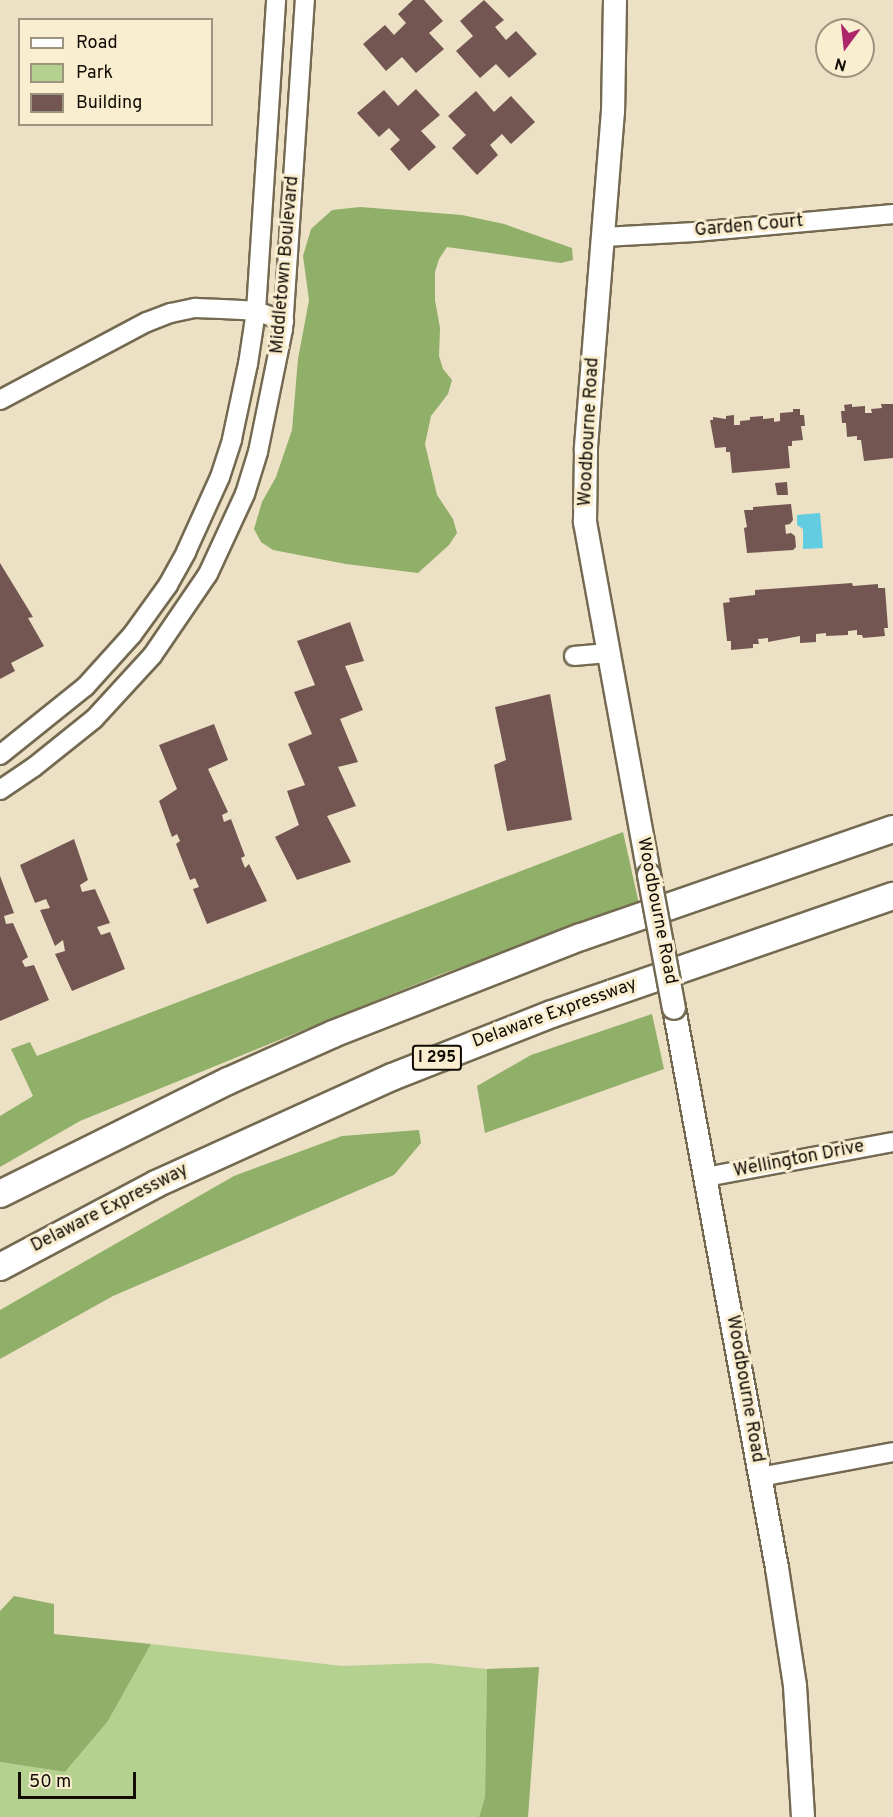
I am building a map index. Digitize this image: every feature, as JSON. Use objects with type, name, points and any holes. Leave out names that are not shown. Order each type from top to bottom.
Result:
[{"type":"highway","points":[[0,1194],[228,1081],[344,1030],[580,937],[893,829]]},
{"type":"highway","name":"Delaware Expressway","points":[[0,1267],[156,1184],[260,1135],[422,1064],[552,1014],[893,896]]},
{"type":"main road","name":"Woodbourne Road","points":[[615,0],[613,111],[586,450],[585,510],[608,653],[706,1177],[795,1686],[803,1817]]},
{"type":"street","name":"Middletown Boulevard","points":[[0,755],[85,687],[132,635],[168,585],[186,552],[220,477],[232,439],[256,312],[276,0]]},
{"type":"street","name":"Middletown Boulevard","points":[[0,790],[34,767],[108,706],[152,656],[192,601],[228,535],[245,494],[271,398],[284,321],[305,0]]},
{"type":"street","name":"Garden Court","points":[[604,237],[696,232],[893,214]]},
{"type":"street","points":[[0,400],[147,322],[171,313],[195,308],[256,312],[284,321]]},
{"type":"street","points":[[574,656],[608,653]]},
{"type":"street","name":"Wellington Drive","points":[[706,1177],[893,1142]]},
{"type":"street","points":[[760,1477],[893,1452]]},
{"type":"green space","points":[[360,207],[462,215],[504,224],[572,248],[573,260],[561,263],[447,247],[439,259],[435,272],[435,300],[440,328],[439,356],[443,369],[452,380],[448,394],[431,416],[425,444],[437,495],[453,519],[457,533],[449,545],[418,573],[346,564],[273,550],[261,542],[254,529],[262,502],[276,477],[292,430],[298,359],[309,300],[303,256],[311,229],[332,210]]},
{"type":"green space","points":[[623,832],[639,904],[439,975],[80,1121],[0,1167],[0,1116],[33,1096],[11,1049],[30,1042],[37,1056]]},
{"type":"green space","points":[[652,1014],[664,1069],[485,1133],[477,1086],[531,1055]]},
{"type":"green space","points":[[419,1130],[421,1143],[394,1175],[113,1296],[0,1359],[0,1310],[234,1176],[342,1136]]},
{"type":"green space","points":[[14,1596],[54,1604],[54,1634],[151,1644],[108,1721],[65,1772],[0,1762],[0,1611]]},
{"type":"green space","points":[[151,1644],[342,1666],[428,1663],[487,1669],[485,1797],[479,1817],[0,1817],[0,1762],[65,1772],[108,1721]]},
{"type":"green space","points":[[539,1667],[528,1817],[479,1817],[485,1797],[487,1669]]},
{"type":"water","points":[[820,513],[823,548],[803,549],[803,529],[797,525],[797,515]]},
{"type":"building","points":[[413,0],[424,0],[443,21],[429,33],[444,49],[416,73],[402,57],[386,71],[363,44],[385,25],[394,35],[406,23],[398,14]]},
{"type":"building","points":[[484,0],[504,20],[495,27],[506,40],[516,31],[537,54],[509,78],[496,64],[480,78],[456,51],[473,36],[460,21]]},
{"type":"building","points":[[416,89],[440,115],[421,131],[436,147],[409,171],[390,149],[400,140],[389,128],[379,137],[357,113],[384,90],[398,106]]},
{"type":"building","points":[[476,91],[494,112],[511,96],[535,122],[511,144],[502,134],[490,145],[498,155],[477,175],[452,148],[466,135],[448,116]]},
{"type":"building","points":[[852,404],[852,407],[865,406],[865,413],[872,413],[871,409],[882,408],[881,404],[893,404],[893,458],[864,461],[861,440],[857,440],[857,436],[847,437],[846,423],[842,423],[841,411],[845,411],[844,405]]},
{"type":"building","points":[[793,409],[800,409],[800,415],[804,415],[805,426],[801,426],[803,440],[792,441],[792,446],[788,446],[790,468],[732,473],[730,452],[726,452],[726,447],[715,448],[710,420],[713,420],[713,417],[726,419],[726,416],[734,415],[734,425],[740,425],[740,421],[750,420],[750,417],[763,416],[763,419],[774,418],[774,422],[780,421],[780,413],[793,412]]},
{"type":"building","points":[[787,482],[788,495],[777,495],[775,483]]},
{"type":"building","points":[[791,504],[793,520],[790,524],[785,525],[786,534],[791,533],[795,536],[796,547],[793,550],[747,553],[744,528],[747,527],[744,510],[753,510],[753,507]]},
{"type":"building","points":[[0,563],[33,617],[28,618],[44,646],[11,663],[15,671],[0,679]]},
{"type":"building","points":[[852,583],[853,586],[878,584],[878,588],[885,588],[888,628],[884,628],[885,636],[863,638],[862,635],[857,635],[857,630],[848,631],[848,635],[816,634],[816,642],[800,643],[800,636],[768,642],[768,638],[758,639],[759,644],[753,644],[753,648],[731,650],[731,641],[727,641],[723,603],[730,602],[729,598],[755,595],[755,590]]},
{"type":"building","points":[[350,622],[364,661],[345,666],[363,710],[340,719],[358,762],[338,767],[356,806],[327,816],[351,862],[297,880],[275,837],[299,825],[287,791],[305,785],[288,744],[312,734],[294,692],[315,685],[297,641]]},
{"type":"building","points":[[550,694],[572,820],[507,831],[494,765],[506,760],[495,707]]},
{"type":"building","points":[[214,724],[228,760],[208,769],[228,812],[222,815],[224,822],[231,819],[245,856],[241,858],[245,868],[249,864],[267,901],[207,924],[193,889],[199,887],[195,878],[190,880],[176,844],[180,841],[177,834],[172,837],[159,801],[177,789],[159,745]]},
{"type":"building","points":[[74,839],[88,880],[80,885],[82,892],[95,889],[110,923],[97,927],[101,935],[110,932],[125,969],[72,991],[55,954],[65,951],[63,940],[55,946],[40,910],[50,908],[46,899],[35,903],[20,865]]},
{"type":"building","points":[[0,876],[14,913],[4,916],[6,924],[13,923],[28,957],[22,961],[25,967],[34,965],[49,1000],[0,1021]]}]
